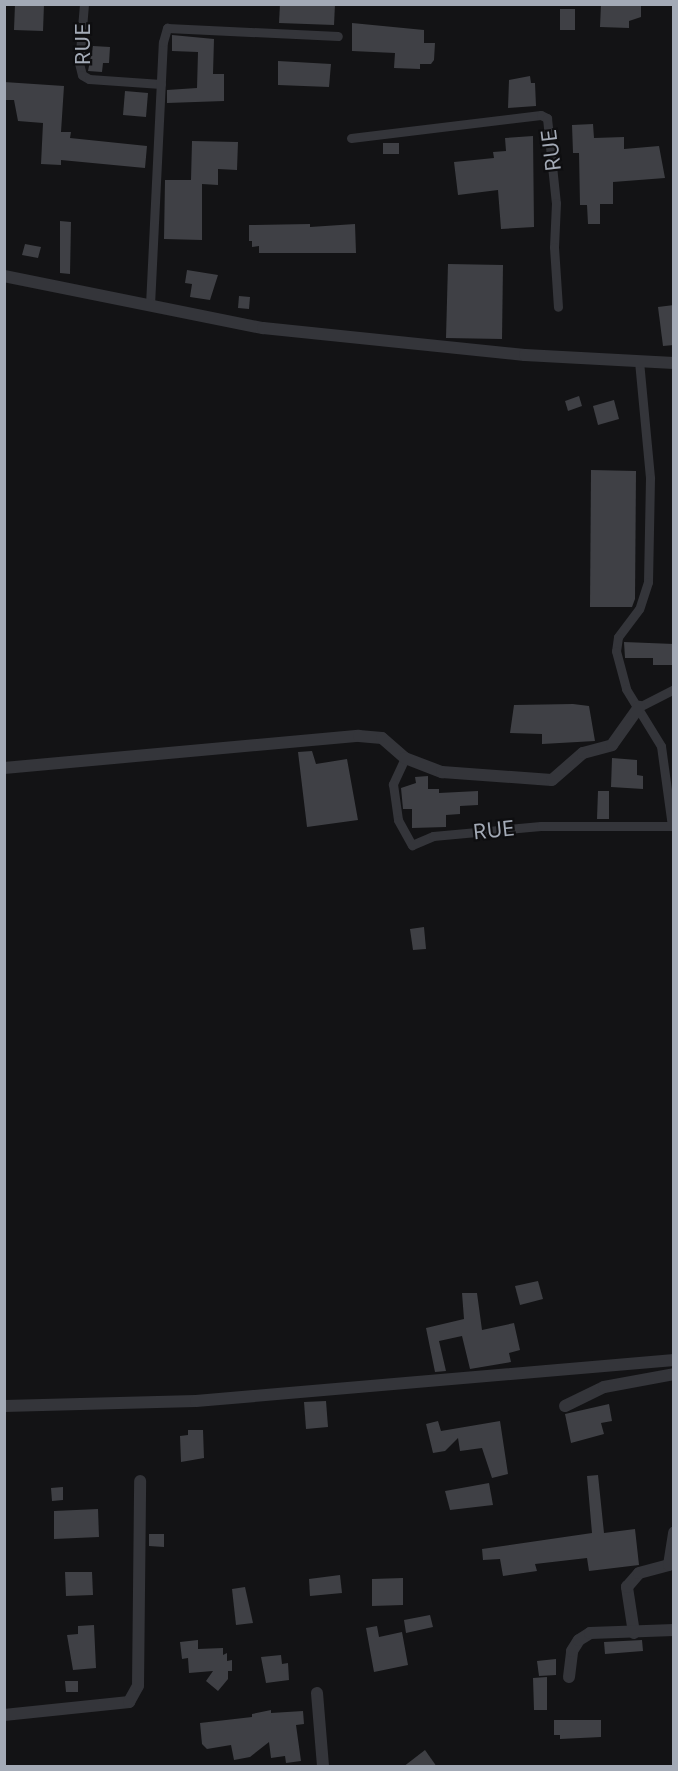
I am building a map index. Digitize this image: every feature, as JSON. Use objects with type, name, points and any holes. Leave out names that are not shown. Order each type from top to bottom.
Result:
[{"type":"street","name":"RUE","points":[[84,4],[79,63],[82,75],[89,79],[161,84]]},
{"type":"street","points":[[150,305],[161,84],[167,28],[338,36]]},
{"type":"street","name":"RUE","points":[[351,138],[541,115],[547,118],[556,203],[554,247],[558,307]]},
{"type":"street","points":[[4,276],[263,328],[378,342],[674,363]]},
{"type":"street","name":"RUE","points":[[405,758],[393,784],[398,820],[412,845],[433,836],[540,826],[673,826],[661,746],[626,689],[616,651],[618,637],[639,609],[648,582],[650,478],[639,361]]},
{"type":"street","points":[[4,768],[359,736],[382,738],[405,758],[442,772],[552,780],[583,753],[612,745],[639,707],[674,689]]},
{"type":"street","points":[[4,1406],[196,1401],[674,1360]]},
{"type":"street","points":[[565,1406],[604,1387],[674,1374]]},
{"type":"street","points":[[4,1715],[129,1702],[138,1686],[140,1481]]},
{"type":"street","points":[[634,1633],[627,1587],[639,1573],[669,1565],[674,1532]]},
{"type":"street","points":[[569,1677],[572,1651],[579,1640],[591,1633],[674,1630]]},
{"type":"street","points":[[317,1693],[323,1767]]},
{"type":"building","points":[[15,4],[44,4],[43,31],[14,30]]},
{"type":"building","points":[[280,4],[335,4],[334,25],[279,23]]},
{"type":"building","points":[[601,4],[641,4],[641,17],[629,21],[629,28],[600,27]]},
{"type":"building","points":[[560,9],[575,9],[575,30],[560,30]]},
{"type":"building","points":[[352,23],[424,30],[424,43],[435,43],[434,60],[431,64],[420,64],[420,69],[394,68],[395,53],[352,51]]},
{"type":"building","points":[[172,35],[214,39],[213,74],[224,74],[224,101],[167,103],[167,90],[197,88],[198,52],[172,51]]},
{"type":"building","points":[[93,46],[110,47],[109,63],[103,63],[102,72],[88,71]]},
{"type":"building","points":[[278,61],[331,64],[329,87],[278,85]]},
{"type":"building","points":[[530,76],[531,83],[535,83],[536,106],[508,108],[509,80]]},
{"type":"building","points":[[4,82],[64,86],[61,132],[71,132],[70,138],[147,146],[145,168],[61,160],[61,165],[41,164],[43,123],[18,121],[14,100],[4,100]]},
{"type":"building","points":[[125,91],[148,93],[146,117],[123,115]]},
{"type":"building","points":[[593,124],[594,138],[624,137],[624,149],[659,146],[665,178],[613,182],[613,204],[600,204],[600,224],[588,224],[587,205],[580,205],[579,153],[573,153],[572,125]]},
{"type":"building","points":[[533,136],[534,227],[501,229],[498,190],[458,195],[454,162],[494,158],[493,152],[506,151],[505,138]]},
{"type":"building","points":[[192,141],[238,142],[237,170],[218,169],[218,185],[202,184],[202,240],[164,239],[165,180],[191,180]]},
{"type":"building","points":[[383,143],[399,143],[399,154],[383,154]]},
{"type":"building","points":[[60,221],[71,222],[70,274],[60,273]]},
{"type":"building","points":[[310,224],[310,227],[355,224],[356,253],[259,253],[259,246],[252,247],[252,241],[249,241],[249,225]]},
{"type":"building","points":[[25,244],[41,247],[38,258],[22,255]]},
{"type":"building","points":[[448,264],[503,265],[502,339],[446,338]]},
{"type":"building","points":[[187,270],[218,275],[210,300],[190,297],[192,284],[185,283]]},
{"type":"building","points":[[239,296],[250,297],[249,309],[238,308]]},
{"type":"building","points":[[674,305],[674,345],[663,346],[658,307]]},
{"type":"building","points":[[579,396],[582,406],[568,411],[565,401]]},
{"type":"building","points":[[614,400],[619,419],[598,425],[593,406]]},
{"type":"building","points":[[591,470],[636,471],[635,599],[632,607],[590,607]]},
{"type":"building","points":[[624,642],[674,644],[674,665],[653,665],[653,658],[625,658]]},
{"type":"building","points":[[514,705],[589,706],[595,741],[542,744],[542,734],[510,733]]},
{"type":"building","points":[[312,751],[316,764],[347,759],[358,820],[307,827],[298,752]]},
{"type":"building","points":[[612,758],[637,760],[637,775],[643,776],[643,789],[611,787]]},
{"type":"building","points":[[428,776],[428,789],[439,789],[439,793],[478,791],[478,805],[460,806],[460,814],[446,815],[446,827],[412,828],[412,809],[403,809],[401,788],[416,783],[415,777]]},
{"type":"building","points":[[598,791],[609,791],[609,819],[597,819]]},
{"type":"building","points":[[424,927],[426,949],[413,950],[410,929]]},
{"type":"building","points":[[538,1281],[543,1299],[520,1305],[515,1286]]},
{"type":"building","points":[[462,1293],[477,1293],[482,1330],[514,1323],[520,1350],[509,1353],[511,1362],[470,1369],[462,1336],[439,1341],[446,1371],[435,1372],[426,1328],[464,1319]]},
{"type":"building","points":[[326,1401],[328,1427],[306,1429],[304,1402]]},
{"type":"building","points":[[609,1404],[612,1421],[601,1423],[604,1434],[571,1443],[565,1414]]},
{"type":"building","points":[[438,1421],[441,1431],[500,1421],[508,1474],[492,1478],[482,1448],[460,1451],[458,1438],[445,1451],[433,1453],[426,1424]]},
{"type":"building","points":[[188,1430],[203,1430],[204,1458],[181,1462],[180,1436],[188,1435]]},
{"type":"building","points":[[598,1475],[604,1533],[635,1529],[639,1565],[589,1571],[587,1558],[535,1564],[537,1571],[503,1576],[500,1559],[483,1560],[482,1549],[592,1533],[587,1476]]},
{"type":"building","points":[[489,1483],[493,1505],[450,1510],[445,1491]]},
{"type":"building","points":[[63,1487],[63,1500],[52,1501],[51,1488]]},
{"type":"building","points":[[98,1509],[99,1537],[54,1539],[54,1511]]},
{"type":"building","points":[[149,1534],[164,1534],[164,1547],[149,1546]]},
{"type":"building","points":[[65,1572],[92,1572],[93,1595],[66,1596]]},
{"type":"building","points":[[340,1575],[342,1593],[310,1596],[309,1579]]},
{"type":"building","points":[[403,1578],[403,1605],[372,1606],[372,1579]]},
{"type":"building","points":[[245,1587],[253,1623],[236,1625],[232,1589]]},
{"type":"building","points":[[430,1615],[433,1627],[406,1633],[404,1620]]},
{"type":"building","points":[[94,1625],[96,1668],[73,1670],[67,1635],[78,1634],[78,1626]]},
{"type":"building","points":[[377,1626],[379,1637],[402,1632],[408,1665],[374,1672],[366,1628]]},
{"type":"building","points":[[198,1640],[198,1649],[223,1648],[223,1655],[227,1653],[227,1661],[232,1660],[232,1671],[228,1671],[228,1679],[218,1691],[206,1681],[213,1671],[189,1673],[188,1658],[182,1659],[180,1642]]},
{"type":"building","points":[[642,1640],[643,1651],[605,1654],[604,1642]]},
{"type":"building","points":[[281,1655],[282,1664],[288,1663],[289,1680],[266,1683],[261,1657]]},
{"type":"building","points":[[556,1659],[556,1675],[539,1676],[537,1661]]},
{"type":"building","points":[[547,1677],[547,1710],[534,1710],[533,1678]]},
{"type":"building","points":[[65,1681],[78,1681],[78,1692],[66,1692]]},
{"type":"building","points":[[271,1710],[271,1713],[303,1711],[304,1724],[296,1725],[301,1761],[286,1763],[285,1756],[271,1758],[269,1742],[250,1757],[234,1760],[231,1745],[207,1749],[202,1744],[200,1723],[252,1717],[252,1714]]},
{"type":"building","points":[[554,1720],[601,1720],[601,1737],[560,1739],[560,1735],[554,1735]]},
{"type":"building","points":[[425,1750],[437,1767],[403,1767]]}]
